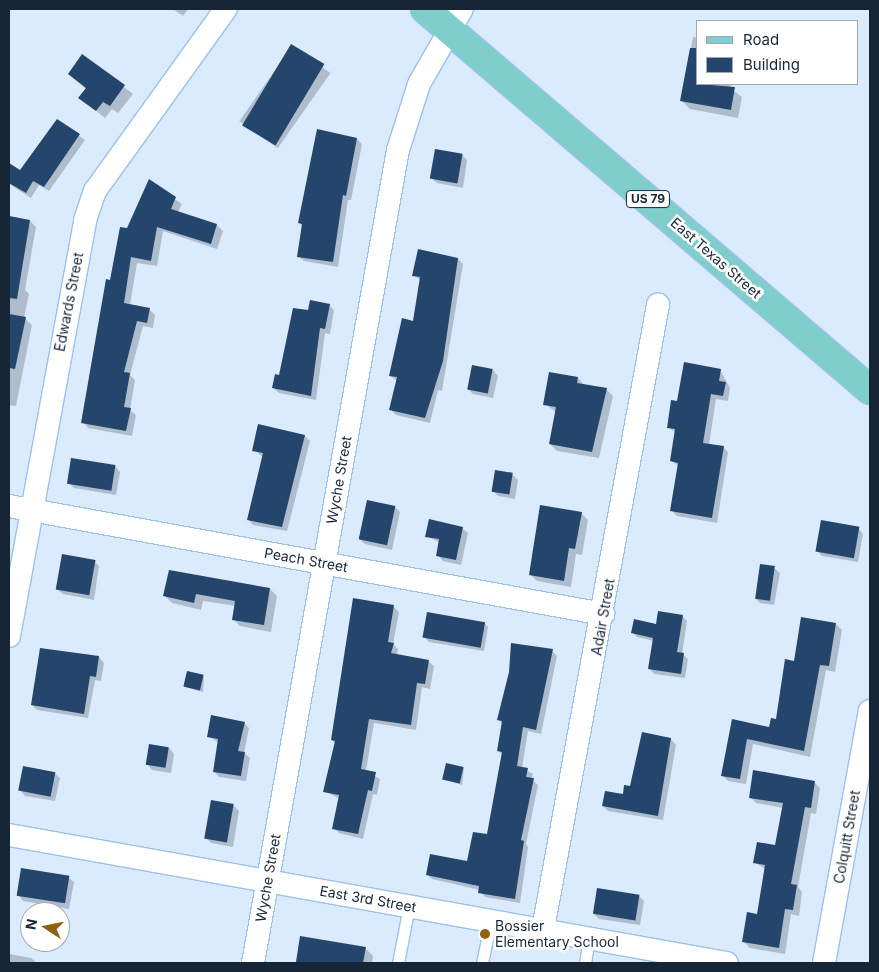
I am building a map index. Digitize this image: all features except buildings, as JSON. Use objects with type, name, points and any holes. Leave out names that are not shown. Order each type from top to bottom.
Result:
[{"type":"main road","name":"East Texas Street","points":[[425,9],[456,19],[870,390]]},
{"type":"street","name":"Edwards Street","points":[[9,636],[85,220],[95,191],[226,9]]},
{"type":"street","name":"Wyche Street","points":[[253,963],[398,150],[419,84],[456,19]]},
{"type":"street","name":"Adair Street","points":[[544,929],[658,305]]},
{"type":"street","name":"Peach Street","points":[[9,506],[603,614]]},
{"type":"street","name":"Colquitt Street","points":[[824,963],[870,711]]},
{"type":"street","name":"East 3rd Street","points":[[9,835],[727,963]]},
{"type":"lane","points":[[398,963],[409,906]]},
{"type":"lane","points":[[482,963],[491,920]]},
{"type":"lane","points":[[585,963],[589,937]]},
{"type":"place","name":"Bossier Elementary School","points":[[485,934]]}]
